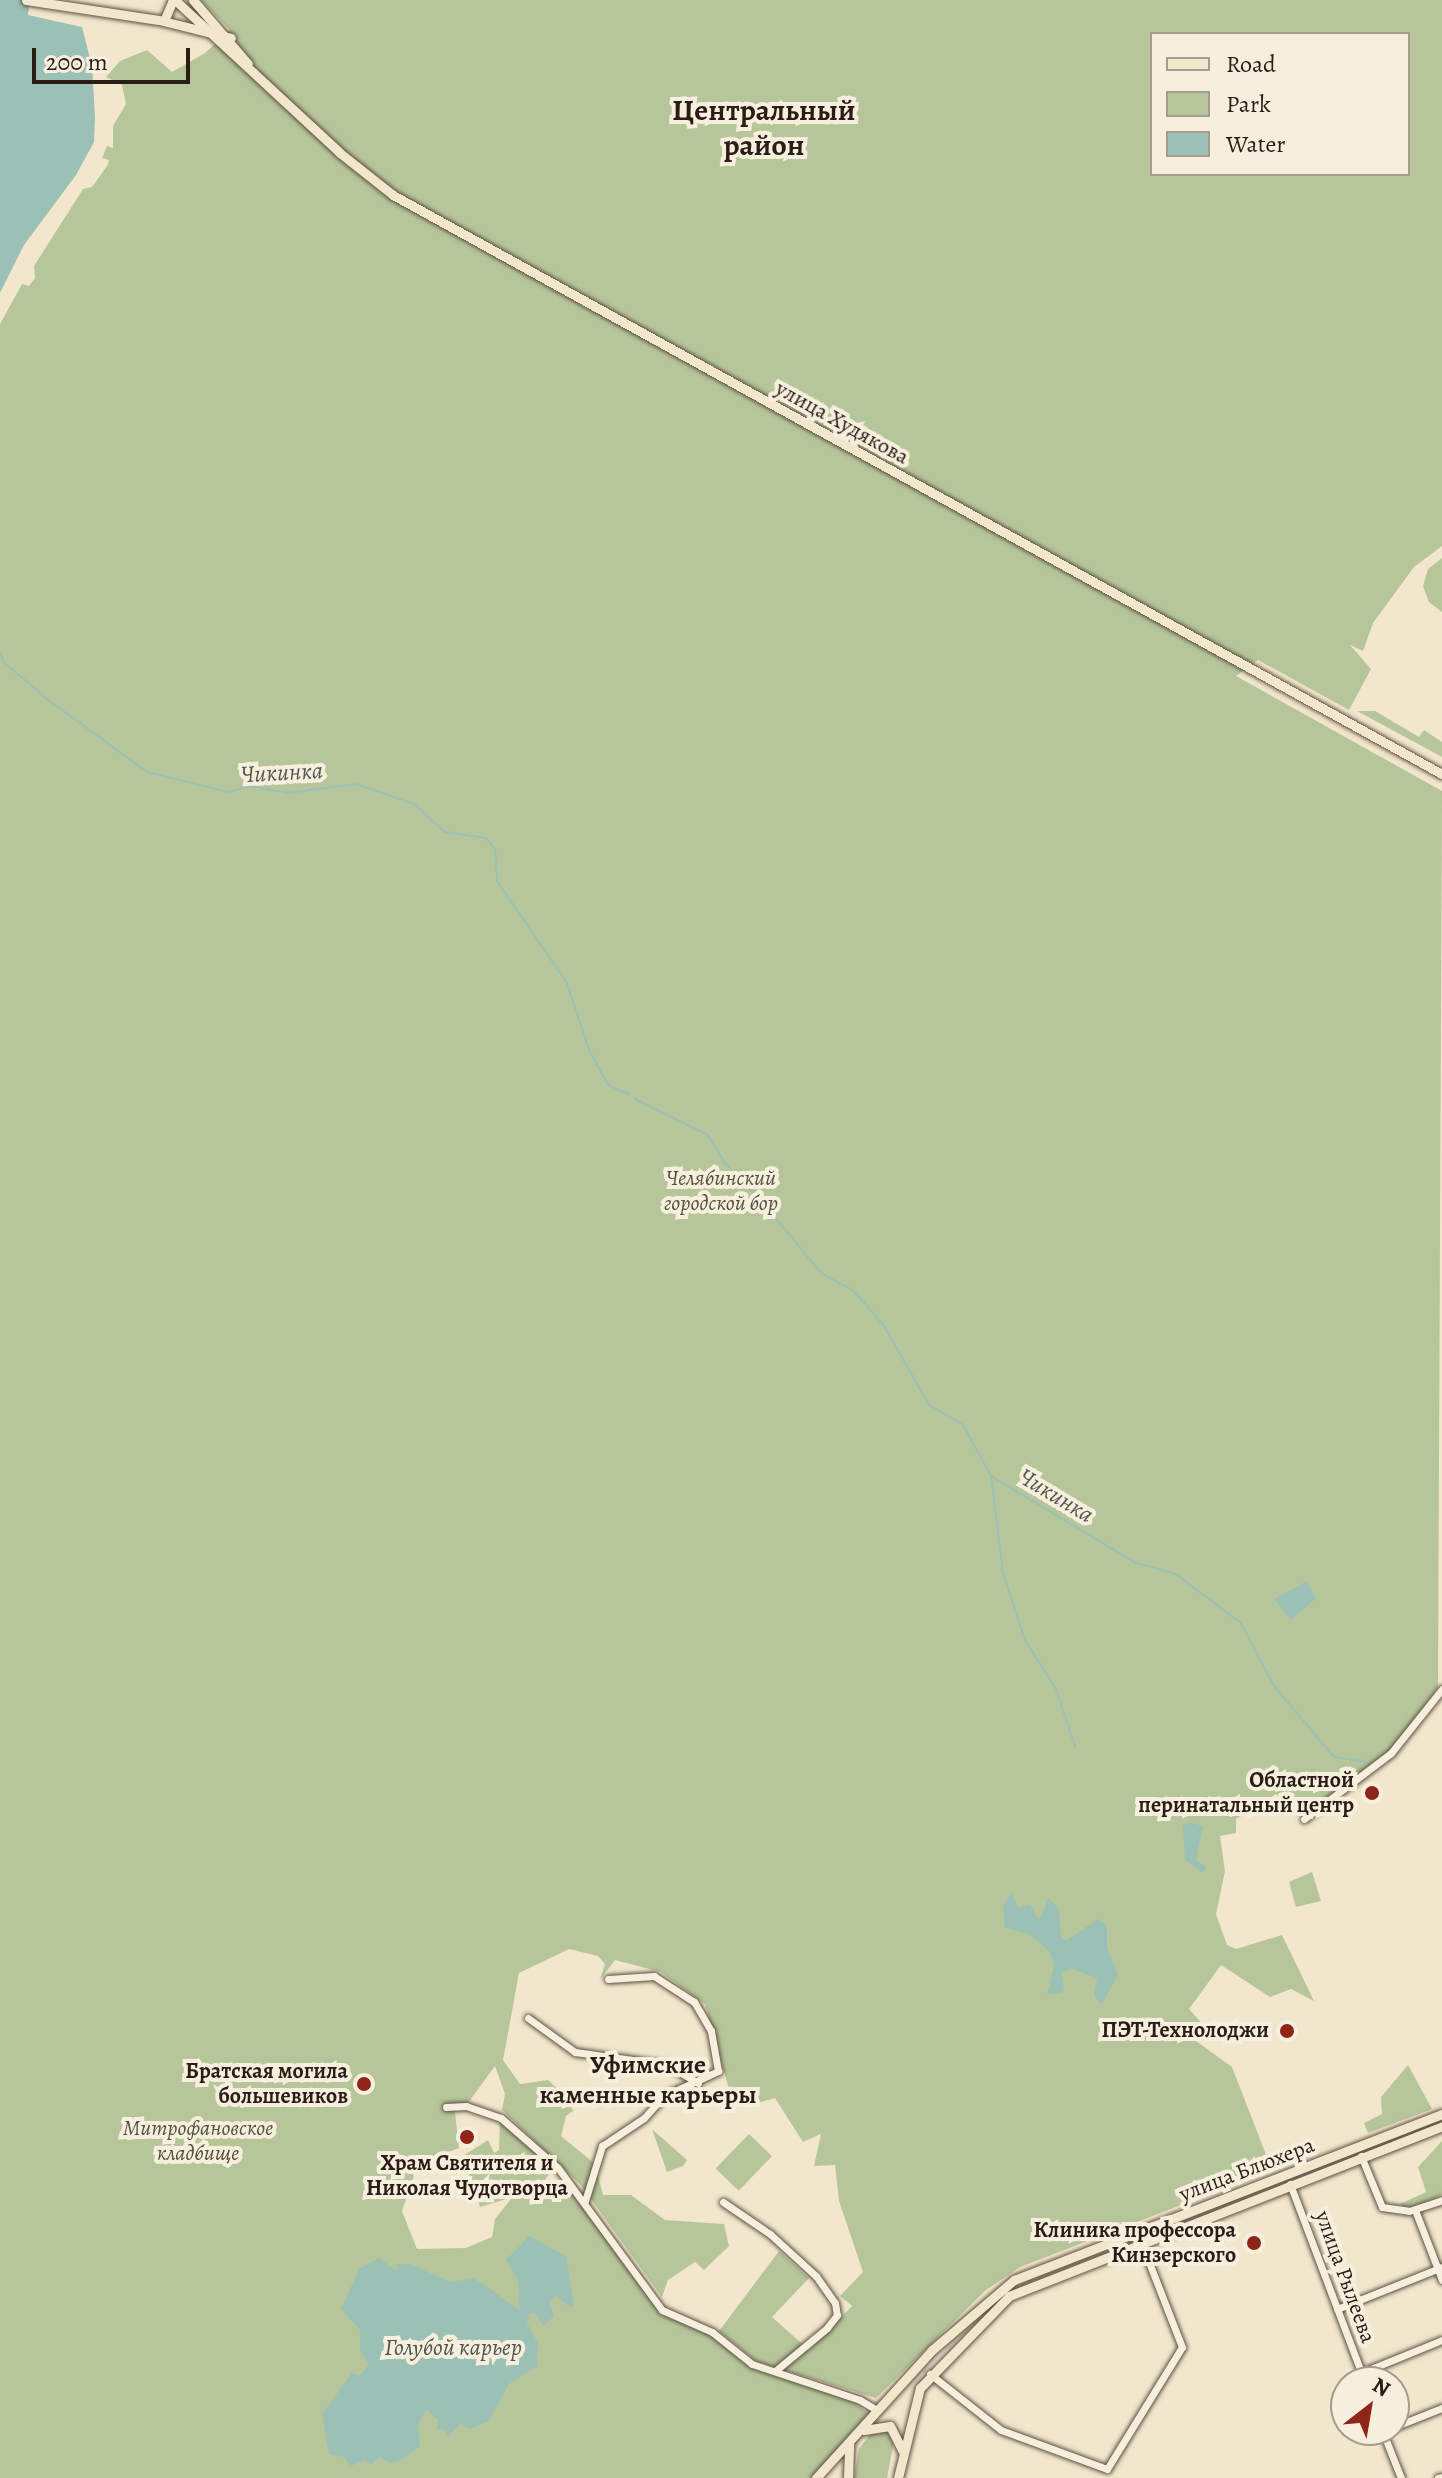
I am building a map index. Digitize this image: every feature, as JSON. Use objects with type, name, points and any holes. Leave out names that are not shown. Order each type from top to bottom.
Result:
[{"type":"main road","points":[[26,0],[164,21],[231,38]]},
{"type":"main road","points":[[164,21],[174,0],[202,30],[251,68]]},
{"type":"main road","points":[[193,0],[231,38],[251,68]]},
{"type":"main road","name":"улица Худякова","points":[[251,68],[340,153],[393,195],[1442,774]]},
{"type":"main road","name":"улица Блюхера","points":[[816,2478],[974,2309],[1014,2280],[1442,2114]]},
{"type":"main road","name":"улица Блюхера","points":[[900,2476],[916,2396],[930,2374],[1009,2296],[1442,2126]]},
{"type":"main road","points":[[1286,2173],[1290,2184]]},
{"type":"main road","points":[[860,2432],[890,2426],[904,2455]]},
{"type":"main road","points":[[848,2478],[849,2443]]},
{"type":"street","points":[[1304,1819],[1391,1753],[1442,1689]]},
{"type":"street","points":[[585,2201],[602,2146],[644,2118],[664,2096],[698,2083],[718,2071],[711,2031],[694,2002],[654,1976],[608,1979]]},
{"type":"street","points":[[528,2018],[575,2052],[668,2065],[698,2083]]},
{"type":"street","points":[[446,2107],[466,2106],[501,2118],[558,2168],[662,2310],[712,2332],[752,2364],[860,2400],[878,2411]]},
{"type":"street","points":[[1361,2156],[1382,2207],[1415,2210],[1442,2200]]},
{"type":"street","name":"улица Рылеева","points":[[1290,2184],[1358,2366]]},
{"type":"street","points":[[723,2202],[770,2234],[816,2276],[835,2303],[837,2315],[827,2328],[775,2371]]},
{"type":"street","points":[[1415,2210],[1440,2268],[1442,2280]]},
{"type":"street","points":[[930,2374],[1001,2430],[1107,2469],[1182,2347],[1141,2242]]},
{"type":"street","points":[[1337,2309],[1440,2268]]},
{"type":"street","points":[[1378,2366],[1442,2340]]},
{"type":"street","points":[[1410,2421],[1442,2408]]},
{"type":"street","points":[[1390,2446],[1401,2478]]},
{"type":"green space","name":"Челябинский городской бор","points":[[201,0],[1442,0],[1442,546],[1414,567],[1373,623],[1363,651],[1350,645],[1371,669],[1349,710],[1258,660],[1236,676],[1442,791],[1438,1688],[1389,1752],[1302,1817],[1276,1794],[1236,1819],[1236,1833],[1220,1836],[1225,1871],[1216,1914],[1227,1945],[1236,1949],[1282,1935],[1314,2001],[1291,1989],[1270,1997],[1221,1965],[1189,2009],[1205,2027],[1196,2041],[1232,2067],[1272,2170],[1020,2267],[986,2290],[876,2398],[757,2362],[719,2331],[779,2251],[809,2278],[772,2317],[809,2350],[852,2306],[840,2296],[863,2272],[839,2201],[835,2165],[814,2166],[821,2134],[803,2142],[775,2098],[754,2104],[729,2089],[705,2004],[661,1972],[615,1960],[600,1980],[605,1964],[598,1956],[569,1949],[519,1973],[503,2060],[520,2084],[548,2080],[578,2107],[566,2116],[561,2136],[595,2164],[603,2195],[631,2195],[665,2220],[724,2224],[729,2246],[704,2270],[695,2262],[668,2280],[662,2297],[580,2184],[502,2110],[505,2094],[495,2066],[468,2103],[455,2112],[459,2148],[418,2164],[402,2211],[417,2249],[466,2248],[492,2237],[495,2219],[511,2199],[571,2185],[662,2311],[711,2334],[751,2365],[852,2400],[871,2416],[811,2478],[0,2478],[0,324],[22,284],[29,286],[35,278],[34,266],[83,189],[92,187],[107,166],[109,160],[102,158],[107,146],[113,148],[113,126],[126,104],[122,85],[106,77],[120,61],[147,50],[172,72],[205,53],[230,30]]},
{"type":"green space","points":[[1442,558],[1442,612],[1429,602],[1423,586],[1428,569]]},
{"type":"green space","points":[[1357,711],[1375,711],[1419,737],[1424,730],[1442,742],[1442,757]]},
{"type":"green space","points":[[1312,1872],[1321,1901],[1296,1907],[1289,1882]]},
{"type":"green space","points":[[1408,2065],[1432,2109],[1368,2133],[1364,2123],[1382,2114],[1381,2097]]},
{"type":"green space","points":[[500,2121],[554,2167],[542,2184],[516,2189],[513,2197],[480,2207],[463,2156],[488,2140],[494,2153],[499,2150]]},
{"type":"green space","points":[[652,2129],[687,2160],[683,2166],[667,2172]]},
{"type":"green space","points":[[749,2134],[772,2156],[739,2191],[716,2169]]},
{"type":"green space","points":[[1442,2141],[1442,2195],[1410,2209],[1400,2204],[1426,2192],[1418,2167]]},
{"type":"green space","points":[[884,2429],[894,2441],[887,2478],[854,2478],[859,2449],[872,2432]]},
{"type":"water","points":[[0,0],[30,0],[28,15],[82,27],[92,66],[95,117],[94,142],[76,175],[24,245],[0,293]]},
{"type":"water","points":[[1307,1581],[1316,1598],[1291,1620],[1274,1599]]},
{"type":"water","points":[[1188,1822],[1203,1826],[1196,1860],[1206,1867],[1203,1873],[1185,1860],[1183,1825]]},
{"type":"water","points":[[1011,1893],[1018,1907],[1030,1905],[1039,1920],[1049,1898],[1059,1909],[1061,1936],[1066,1941],[1098,1919],[1107,1925],[1107,1948],[1118,1975],[1102,2004],[1094,1996],[1097,1978],[1073,1969],[1062,1972],[1064,1992],[1047,1995],[1054,1966],[1050,1952],[1029,1934],[1005,1928],[1003,1906]]},
{"type":"water","name":"Голубой карьер","points":[[529,2236],[566,2256],[574,2304],[571,2308],[555,2295],[550,2303],[554,2316],[543,2326],[535,2313],[529,2314],[527,2323],[538,2343],[537,2366],[509,2384],[489,2421],[470,2429],[460,2424],[448,2437],[443,2428],[437,2431],[438,2419],[426,2410],[418,2424],[420,2446],[399,2461],[390,2463],[379,2457],[371,2465],[365,2460],[351,2466],[344,2457],[329,2454],[322,2414],[352,2373],[360,2375],[369,2365],[360,2350],[360,2330],[341,2309],[359,2269],[379,2258],[397,2271],[398,2264],[410,2264],[450,2282],[474,2278],[520,2310],[518,2280],[506,2260]]},
{"type":"waterway","name":"Чикинка","points":[[0,652],[4,662],[47,699],[147,772],[228,792],[251,786],[288,793],[356,784],[414,804],[445,832],[486,838],[495,849],[497,881],[567,983],[590,1052],[608,1085],[630,1095]]},
{"type":"waterway","name":"Чикинка","points":[[635,1099],[708,1135],[725,1163],[766,1206]]},
{"type":"waterway","name":"Чикинка","points":[[768,1209],[821,1273],[855,1292],[884,1326],[929,1405],[963,1425],[991,1476],[1136,1563],[1174,1573],[1241,1623],[1274,1686],[1334,1757],[1365,1762]]},
{"type":"waterway","points":[[991,1476],[1003,1572],[1025,1640],[1056,1689],[1075,1746]]},
{"type":"place","name":"Областной перинатальный центр","points":[[1372,1793]]},
{"type":"place","name":"ПЭТ-Технолоджи","points":[[1287,2031]]},
{"type":"place","name":"Братская могила большевиков","points":[[364,2084]]},
{"type":"place","name":"Храм Святителя и Николая Чудотворца","points":[[467,2137]]},
{"type":"place","name":"Клиника профессора Кинзерского","points":[[1254,2243]]},
{"type":"district","name":"Центральный район","points":[[764,127]]},
{"type":"district","name":"Уфимские каменные карьеры","points":[[648,2080]]},
{"type":"park label","name":"Митрофановское кладбище","points":[[198,2140]]}]
